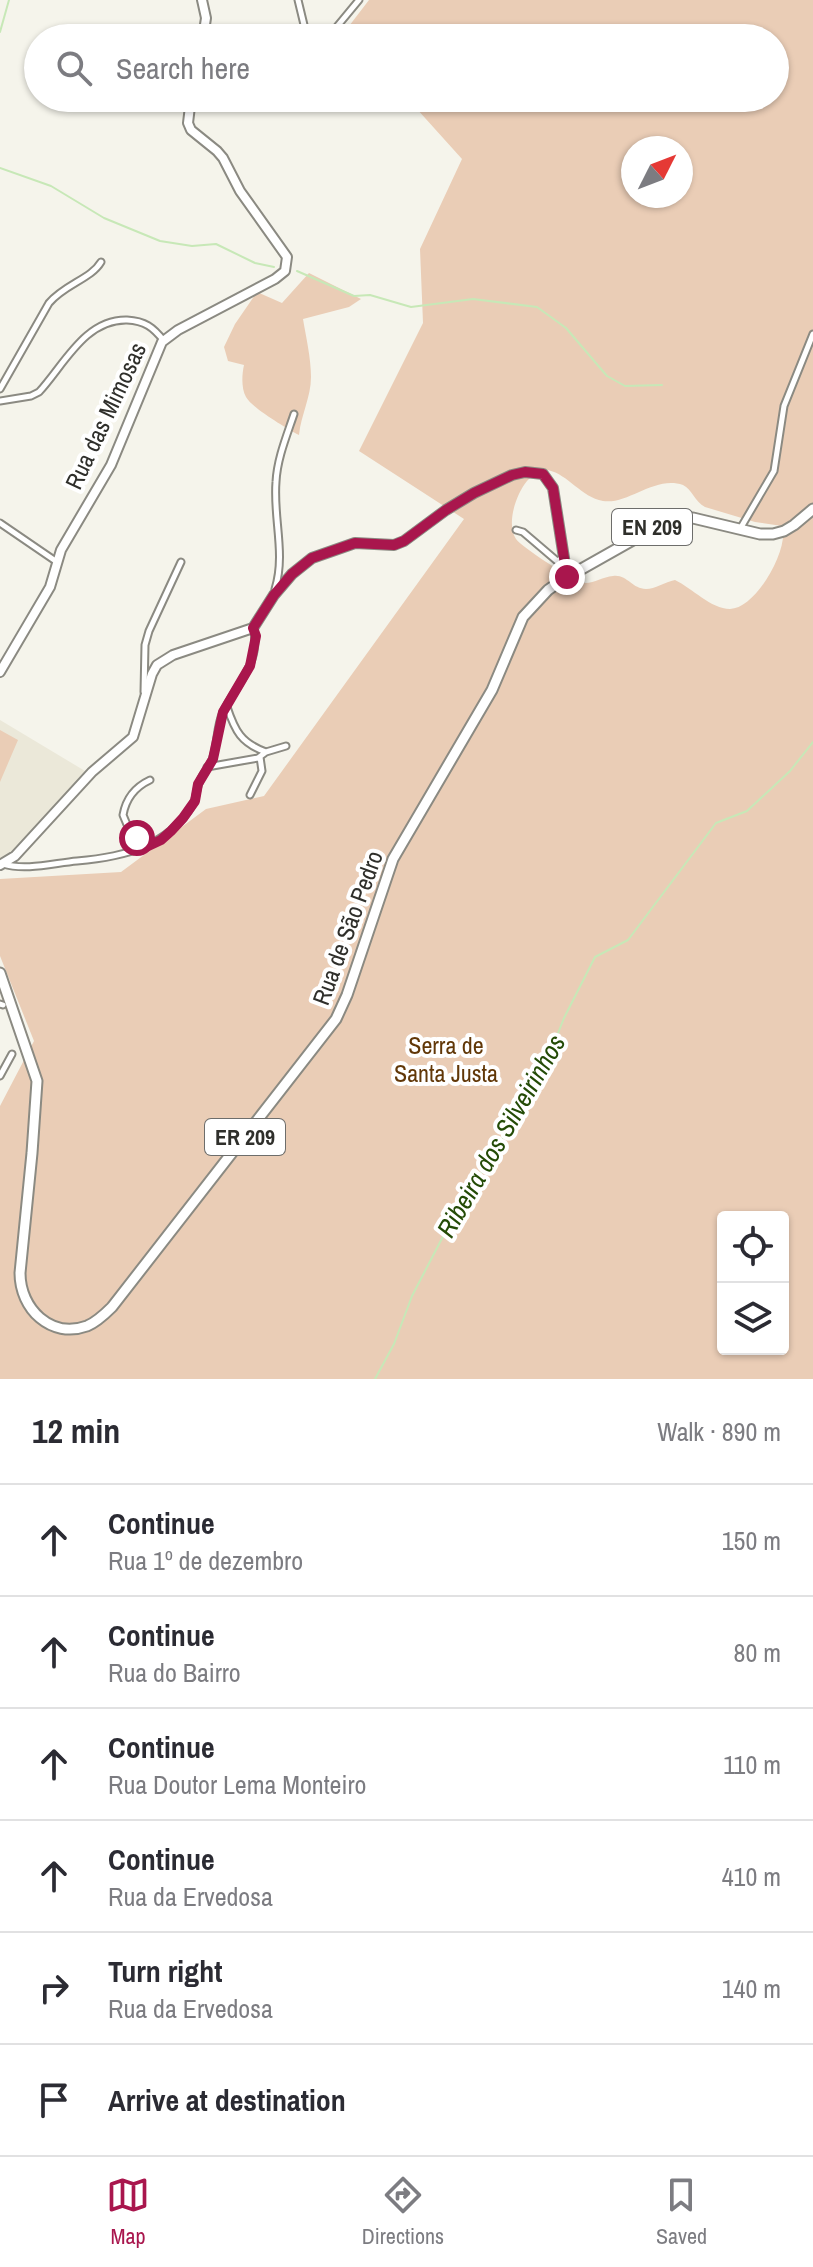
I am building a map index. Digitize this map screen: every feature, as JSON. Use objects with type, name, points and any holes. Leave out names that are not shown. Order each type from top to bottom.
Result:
[{"type":"main road","name":"EN 209","points":[[740,529],[760,534],[784,531],[813,509]]},
{"type":"main road","name":"Rua de São Pedro","points":[[0,973],[37,1081],[21,1288],[30,1308],[46,1323],[65,1329],[85,1327],[104,1315],[122,1295],[336,1019],[393,859],[492,690],[523,617],[548,590],[659,523],[693,518],[740,529]]},
{"type":"street","points":[[202,0],[205,24]]},
{"type":"street","points":[[298,0],[304,24]]},
{"type":"street","points":[[339,24],[359,0]]},
{"type":"street","name":"Rua das Mimosas","points":[[0,672],[50,587],[60,552],[111,465],[157,351],[164,341],[178,330],[285,271],[287,262],[284,252],[240,191],[223,158],[191,130],[189,112]]},
{"type":"street","points":[[0,389],[49,303],[58,292],[96,270],[101,262]]},
{"type":"street","points":[[0,401],[39,392],[75,347],[104,323],[140,321],[150,325],[164,341]]},
{"type":"street","points":[[740,529],[774,471],[784,406],[813,334]]},
{"type":"street","points":[[274,595],[281,561],[275,483],[294,414]]},
{"type":"street","points":[[1,864],[15,856],[92,772],[133,737],[157,665],[173,655],[253,628],[274,595],[292,574],[312,558],[355,543],[394,545],[404,541],[474,493],[525,472],[543,474],[553,488],[570,576]]},
{"type":"street","points":[[0,523],[57,562]]},
{"type":"street","points":[[516,530],[523,532],[557,561],[564,557]]},
{"type":"street","points":[[144,701],[145,645],[181,562]]},
{"type":"street","points":[[1,864],[21,866],[88,860],[120,855],[161,840],[195,801],[198,784],[213,759],[218,726],[250,666],[256,636],[253,628]]},
{"type":"street","points":[[227,706],[238,733],[263,755]]},
{"type":"street","points":[[242,760],[247,744]]},
{"type":"street","points":[[207,767],[263,755],[286,746]]},
{"type":"street","points":[[250,795],[262,771],[263,755]]},
{"type":"street","points":[[144,848],[123,815],[134,791],[150,780]]},
{"type":"street","points":[[0,1076],[12,1054]]},
{"type":"shaded area","points":[[0,720],[85,771],[40,826],[10,856],[0,859]]},
{"type":"green space","name":"Serra de Santa Justa","points":[[369,0],[813,0],[813,1379],[0,1379],[0,1106],[34,1041],[0,956],[0,879],[121,872],[206,809],[264,796],[464,519],[359,451],[423,323],[420,249],[462,159],[420,112],[789,112],[789,24],[351,24]],"holes":[[[548,470],[603,501],[622,499],[662,484],[683,485],[705,507],[755,522],[782,526],[783,536],[776,562],[760,589],[740,606],[730,609],[709,602],[675,580],[646,589],[618,576],[586,583],[577,581],[527,549],[513,533],[512,517],[523,487],[536,474]]]},
{"type":"green space","points":[[309,273],[361,299],[349,307],[303,319],[311,377],[299,435],[249,402],[244,393],[244,365],[228,361],[224,347],[235,324],[257,292],[282,303]]},
{"type":"green space","points":[[0,730],[18,740],[0,782]]},
{"type":"waterway","points":[[0,32],[9,0]]},
{"type":"waterway","points":[[0,168],[51,186],[104,218],[160,241],[192,246],[216,244],[255,263],[274,267]]},
{"type":"waterway","points":[[297,271],[354,296],[370,295],[411,307],[473,299],[537,307],[566,328],[607,376],[625,386],[662,385]]},
{"type":"waterway","name":"Ribeira dos Silveirinhos","points":[[375,1379],[394,1344],[412,1296],[450,1223],[539,1081],[564,1018],[595,957],[628,940],[716,823],[747,811],[790,771],[813,742]]},
{"type":"route","points":[[137,838],[144,848],[161,840],[195,801],[198,784],[213,759],[223,712],[250,666],[256,636],[253,628],[274,595],[292,574],[312,558],[355,543],[394,545],[474,493],[512,475],[536,472],[543,474],[553,488],[567,577]]}]
